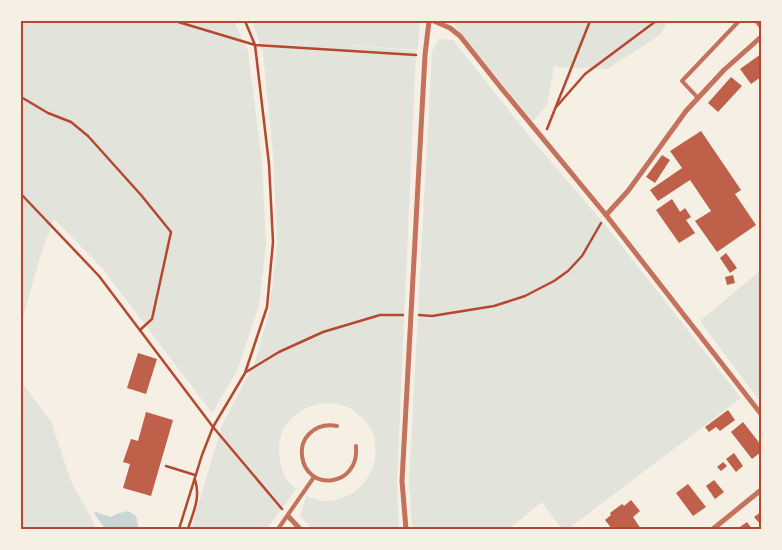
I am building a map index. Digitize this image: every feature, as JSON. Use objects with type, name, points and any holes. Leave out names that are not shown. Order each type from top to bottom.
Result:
[{"type":"street","points":[[406,529],[402,481],[425,55],[429,21]]},
{"type":"street","points":[[434,21],[450,28],[460,36],[606,216],[761,414]]},
{"type":"street","points":[[606,216],[698,98],[724,70],[761,37]]},
{"type":"street","points":[[713,529],[761,490]]},
{"type":"street","points":[[288,516],[300,529]]},
{"type":"lane","points":[[698,98],[682,82],[739,21]]},
{"type":"lane","points":[[756,21],[761,26]]},
{"type":"lane","points":[[337,426],[330,425],[316,428],[305,438],[301,452],[304,466],[309,472],[321,480],[328,481],[342,477],[353,468],[356,461],[356,446]]},
{"type":"lane","points":[[278,529],[314,476]]},
{"type":"path","points":[[175,21],[255,44],[425,55]]},
{"type":"path","points":[[179,529],[213,427],[245,373],[267,307],[272,242],[269,164],[255,44],[245,21]]},
{"type":"path","points":[[543,140],[590,21]]},
{"type":"path","points":[[556,106],[585,74],[656,21]]},
{"type":"path","points":[[21,97],[48,113],[71,122],[88,136],[141,195],[170,232],[152,319],[140,330]]},
{"type":"path","points":[[21,194],[99,276],[213,427],[288,516]]},
{"type":"path","points":[[245,373],[279,352],[323,332],[380,315],[432,316],[494,306],[525,296],[554,281],[568,271],[582,256],[606,216]]},
{"type":"path","points":[[166,466],[195,477]]},
{"type":"path","points":[[188,529],[197,499],[198,490],[195,477]]},
{"type":"shaded area","points":[[21,21],[234,21],[248,51],[262,162],[266,244],[259,306],[237,371],[212,413],[102,268],[54,219],[41,254],[21,325]]},
{"type":"shaded area","points":[[252,21],[420,21],[418,50],[331,44],[416,51],[397,482],[399,529],[312,529],[300,516],[306,496],[325,501],[345,497],[362,485],[373,467],[375,441],[369,427],[351,409],[330,403],[312,406],[303,410],[288,422],[283,430],[279,445],[281,464],[287,480],[296,489],[267,529],[249,527],[191,529],[222,425],[255,362],[269,313],[277,244],[273,155],[263,53]]},
{"type":"shaded area","points":[[452,21],[668,21],[660,35],[607,69],[554,67],[547,105],[533,121]]},
{"type":"shaded area","points":[[439,39],[453,40],[534,142],[607,227],[741,398],[568,529],[562,529],[542,502],[509,529],[412,529],[409,481],[432,51]]},
{"type":"shaded area","points":[[761,270],[761,403],[700,321]]},
{"type":"shaded area","points":[[21,382],[51,421],[71,481],[97,529],[21,529]]},
{"type":"shaded area","points":[[128,511],[136,516],[139,529],[106,529],[94,512],[111,517]]},
{"type":"building","points":[[761,54],[761,77],[751,84],[740,69]]},
{"type":"building","points":[[731,77],[742,86],[718,112],[708,103]]},
{"type":"building","points":[[701,131],[741,190],[735,194],[756,225],[717,252],[695,221],[711,211],[690,180],[658,201],[650,190],[682,168],[670,151]]},
{"type":"building","points":[[662,155],[670,160],[655,183],[646,177]]},
{"type":"building","points":[[672,199],[680,212],[685,208],[691,217],[686,220],[695,233],[679,243],[656,210]]},
{"type":"building","points":[[726,253],[737,268],[730,273],[720,258]]},
{"type":"building","points":[[733,275],[735,283],[727,285],[725,277]]},
{"type":"building","points":[[138,353],[157,359],[146,394],[127,388]]},
{"type":"building","points":[[728,410],[735,420],[720,431],[716,427],[709,432],[705,427]]},
{"type":"building","points":[[146,412],[173,420],[151,496],[123,488],[130,464],[123,462],[131,439],[138,441]]},
{"type":"building","points":[[743,422],[761,445],[761,452],[752,459],[731,432]]},
{"type":"building","points":[[734,453],[743,466],[736,472],[726,459]]},
{"type":"building","points":[[723,462],[727,466],[721,471],[717,467]]},
{"type":"building","points":[[714,480],[724,492],[715,499],[706,486]]},
{"type":"building","points":[[688,484],[706,507],[693,516],[676,493]]},
{"type":"building","points":[[631,500],[640,511],[633,517],[641,529],[622,529],[620,527],[612,529],[605,520],[611,515],[610,513]]},
{"type":"building","points":[[761,512],[761,525],[754,517]]},
{"type":"building","points":[[747,522],[752,529],[737,529]]}]
